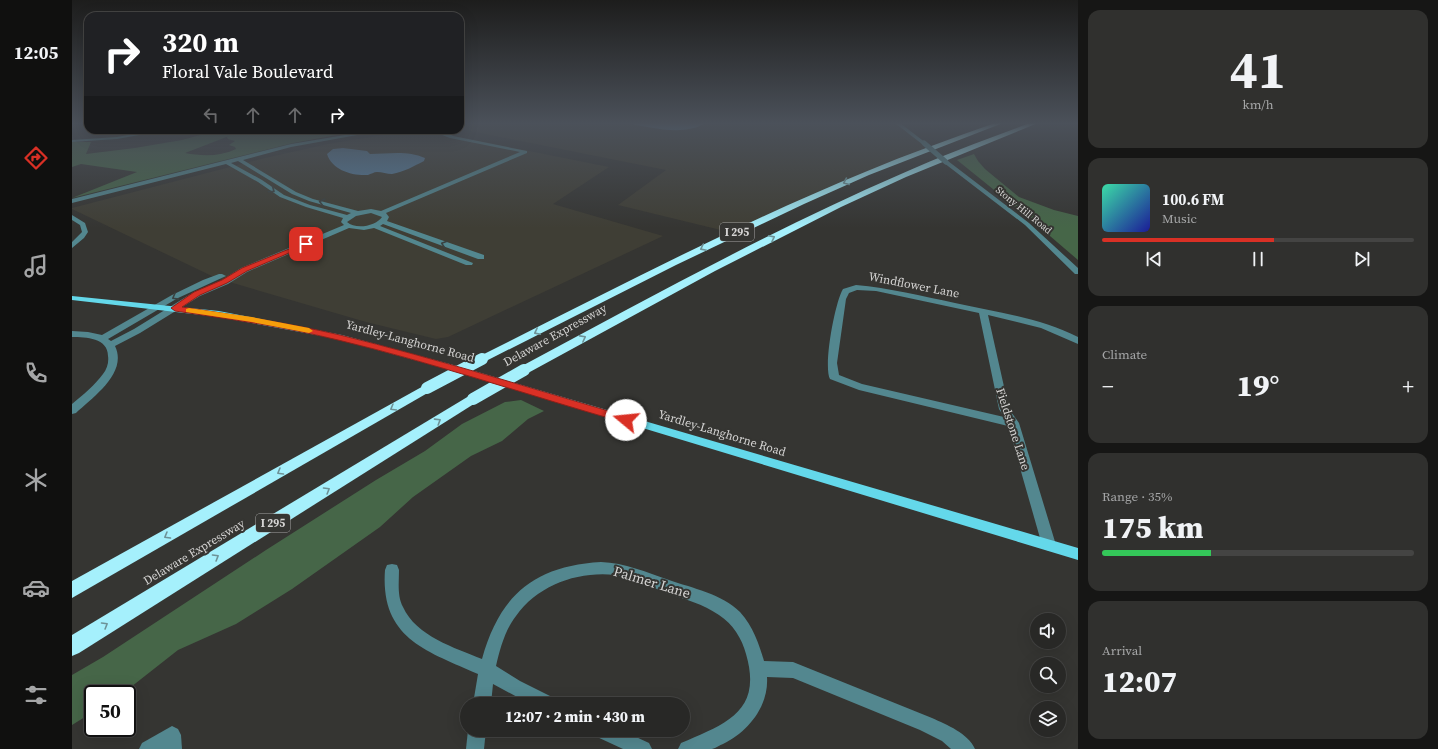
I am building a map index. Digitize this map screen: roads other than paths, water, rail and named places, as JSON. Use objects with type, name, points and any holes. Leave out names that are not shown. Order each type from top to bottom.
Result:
[{"type":"highway","name":"Delaware Expressway","points":[[72,590],[427,388],[482,359],[696,251],[794,205],[904,158]]},
{"type":"highway","name":"Delaware Expressway","points":[[72,646],[473,399],[524,370],[696,277],[818,214],[905,174],[944,158]]},
{"type":"main road","name":"Yardley-Langhorne Road","points":[[72,298],[175,308],[219,314],[292,327],[414,357],[1078,554]]},
{"type":"street","points":[[72,201],[243,158]]},
{"type":"street","points":[[381,213],[511,158]]},
{"type":"street","name":"Stony Hill Road","points":[[941,158],[1027,224],[1078,272]]},
{"type":"street","points":[[238,159],[294,193],[311,200],[359,213]]},
{"type":"street","points":[[226,162],[260,181],[282,196],[308,206],[348,217]]},
{"type":"street","points":[[72,334],[106,342],[175,308],[197,294],[224,282],[237,274],[348,226],[358,228],[374,226],[383,222],[386,217],[381,213],[370,211],[359,213],[348,217],[344,222],[348,226]]},
{"type":"street","points":[[72,217],[83,224],[85,232],[82,238],[72,246]]},
{"type":"street","points":[[383,222],[481,257]]},
{"type":"street","points":[[374,226],[469,263]]},
{"type":"street","points":[[106,342],[157,307],[187,290],[228,274],[237,274]]},
{"type":"street","name":"Windflower Lane","points":[[1013,423],[859,387],[834,376],[832,363],[842,299],[846,290],[856,287],[876,289],[983,312],[1044,326],[1078,341]]},
{"type":"street","name":"Fieldstone Lane","points":[[983,312],[1004,409],[1013,423],[1049,545]]},
{"type":"street","points":[[72,410],[94,391],[110,371],[114,361],[113,352],[106,342]]},
{"type":"street","name":"Palmer Lane","points":[[483,697],[491,652],[501,626],[511,610],[524,597],[542,584],[557,576],[578,570],[598,568],[616,569],[641,576],[720,606],[734,618],[743,629],[754,651],[759,669],[760,684],[758,694],[743,719],[736,727],[718,738],[687,749]]},
{"type":"street","points":[[392,570],[391,588],[396,610],[403,622],[419,637],[442,650],[487,670],[514,687],[534,697]]},
{"type":"street","points":[[759,669],[793,670],[926,724],[948,735],[966,749]]},
{"type":"street","points":[[148,749],[172,735],[173,749]]},
{"type":"street","points":[[475,749],[476,737]]},
{"type":"street","points":[[616,737],[643,749]]},
{"type":"water","points":[[329,158],[425,158],[424,161],[409,169],[396,173],[390,174],[377,172],[368,175],[343,171]]}]
